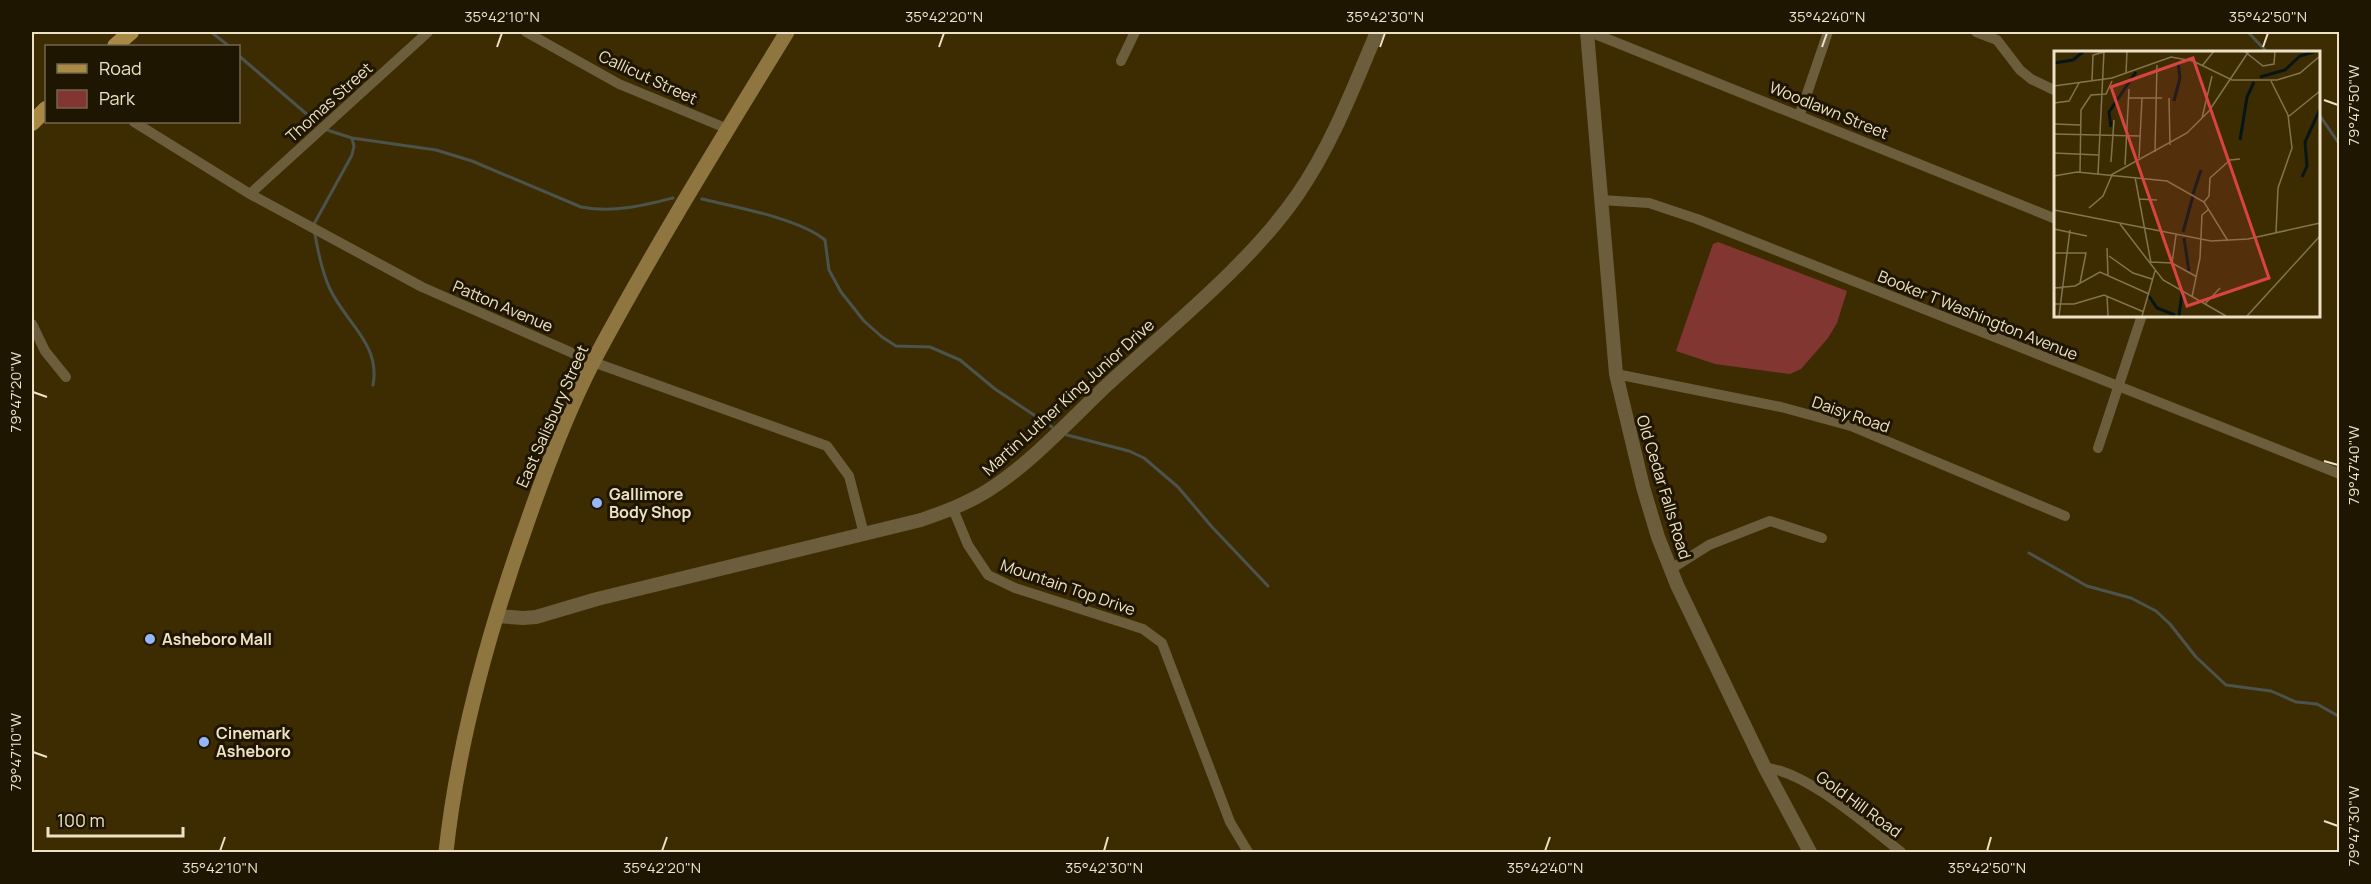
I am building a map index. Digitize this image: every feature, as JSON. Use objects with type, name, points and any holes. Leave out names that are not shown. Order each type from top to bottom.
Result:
[{"type":"main road","points":[[116,45],[131,32]]},
{"type":"main road","name":"East Salisbury Street","points":[[446,852],[450,812],[470,714],[496,616],[553,452],[593,362],[787,32]]},
{"type":"main road","points":[[32,123],[45,111]]},
{"type":"street","name":"Thomas Street","points":[[250,194],[428,32]]},
{"type":"street","name":"Callicut Street","points":[[526,32],[619,84],[728,129]]},
{"type":"street","points":[[1122,61],[1135,32]]},
{"type":"street","name":"Martin Luther King Junior Drive","points":[[496,616],[536,617],[597,599],[864,534],[953,509],[987,491],[1028,458],[1207,294],[1277,223],[1319,160],[1377,32]]},
{"type":"street","name":"Old Cedar Falls Road","points":[[1589,32],[1616,374],[1643,487],[1671,569],[1765,768],[1810,852]]},
{"type":"street","name":"Woodlawn Street","points":[[1589,32],[1800,114],[2054,218]]},
{"type":"street","points":[[1800,114],[1828,32]]},
{"type":"street","points":[[1976,32],[1997,40],[2026,75],[2054,90]]},
{"type":"street","name":"Patton Avenue","points":[[136,123],[250,194],[423,287],[593,362],[827,446],[849,476],[864,534]]},
{"type":"street","name":"Booker T Washington Avenue","points":[[1601,200],[1649,203],[1697,219],[2340,474]]},
{"type":"street","points":[[2098,448],[2142,316]]},
{"type":"street","points":[[32,324],[45,351],[66,377]]},
{"type":"street","name":"Daisy Road","points":[[1616,374],[1781,407],[1851,426],[2065,516]]},
{"type":"street","name":"Mountain Top Drive","points":[[953,509],[968,545],[988,575],[1015,588],[1143,629],[1162,643],[1230,822],[1248,852]]},
{"type":"street","points":[[1671,569],[1709,545],[1770,521],[1822,538]]},
{"type":"street","name":"Gold Hill Road","points":[[1765,768],[1780,771],[1816,789],[1900,852]]},
{"type":"green space","points":[[1718,242],[1847,291],[1837,323],[1828,338],[1801,369],[1790,374],[1715,364],[1676,351],[1713,244]]},
{"type":"waterway","points":[[211,32],[228,45]]},
{"type":"waterway","points":[[2248,32],[2266,51]]},
{"type":"waterway","points":[[240,57],[317,123]]},
{"type":"waterway","points":[[2320,116],[2340,145]]},
{"type":"waterway","points":[[327,130],[352,138],[436,150],[472,161],[581,207],[616,209],[673,198]]},
{"type":"waterway","points":[[314,224],[352,155],[354,146],[352,139]]},
{"type":"waterway","points":[[702,199],[784,220],[825,240],[829,270],[841,292],[864,321],[882,337],[896,346],[930,347],[960,360],[995,389],[1052,427]]},
{"type":"waterway","points":[[315,234],[330,289],[367,345],[372,357],[373,385]]},
{"type":"waterway","points":[[1067,435],[1129,451],[1144,458],[1178,487],[1268,586]]},
{"type":"waterway","points":[[2029,553],[2087,586],[2131,598],[2156,611],[2170,624],[2196,657],[2226,685],[2271,691],[2296,702],[2317,704],[2340,717]]},
{"type":"place","name":"Gallimore Body Shop","points":[[597,503]]},
{"type":"place","name":"Asheboro Mall","points":[[150,639]]},
{"type":"place","name":"Cinemark Asheboro","points":[[204,742]]}]
